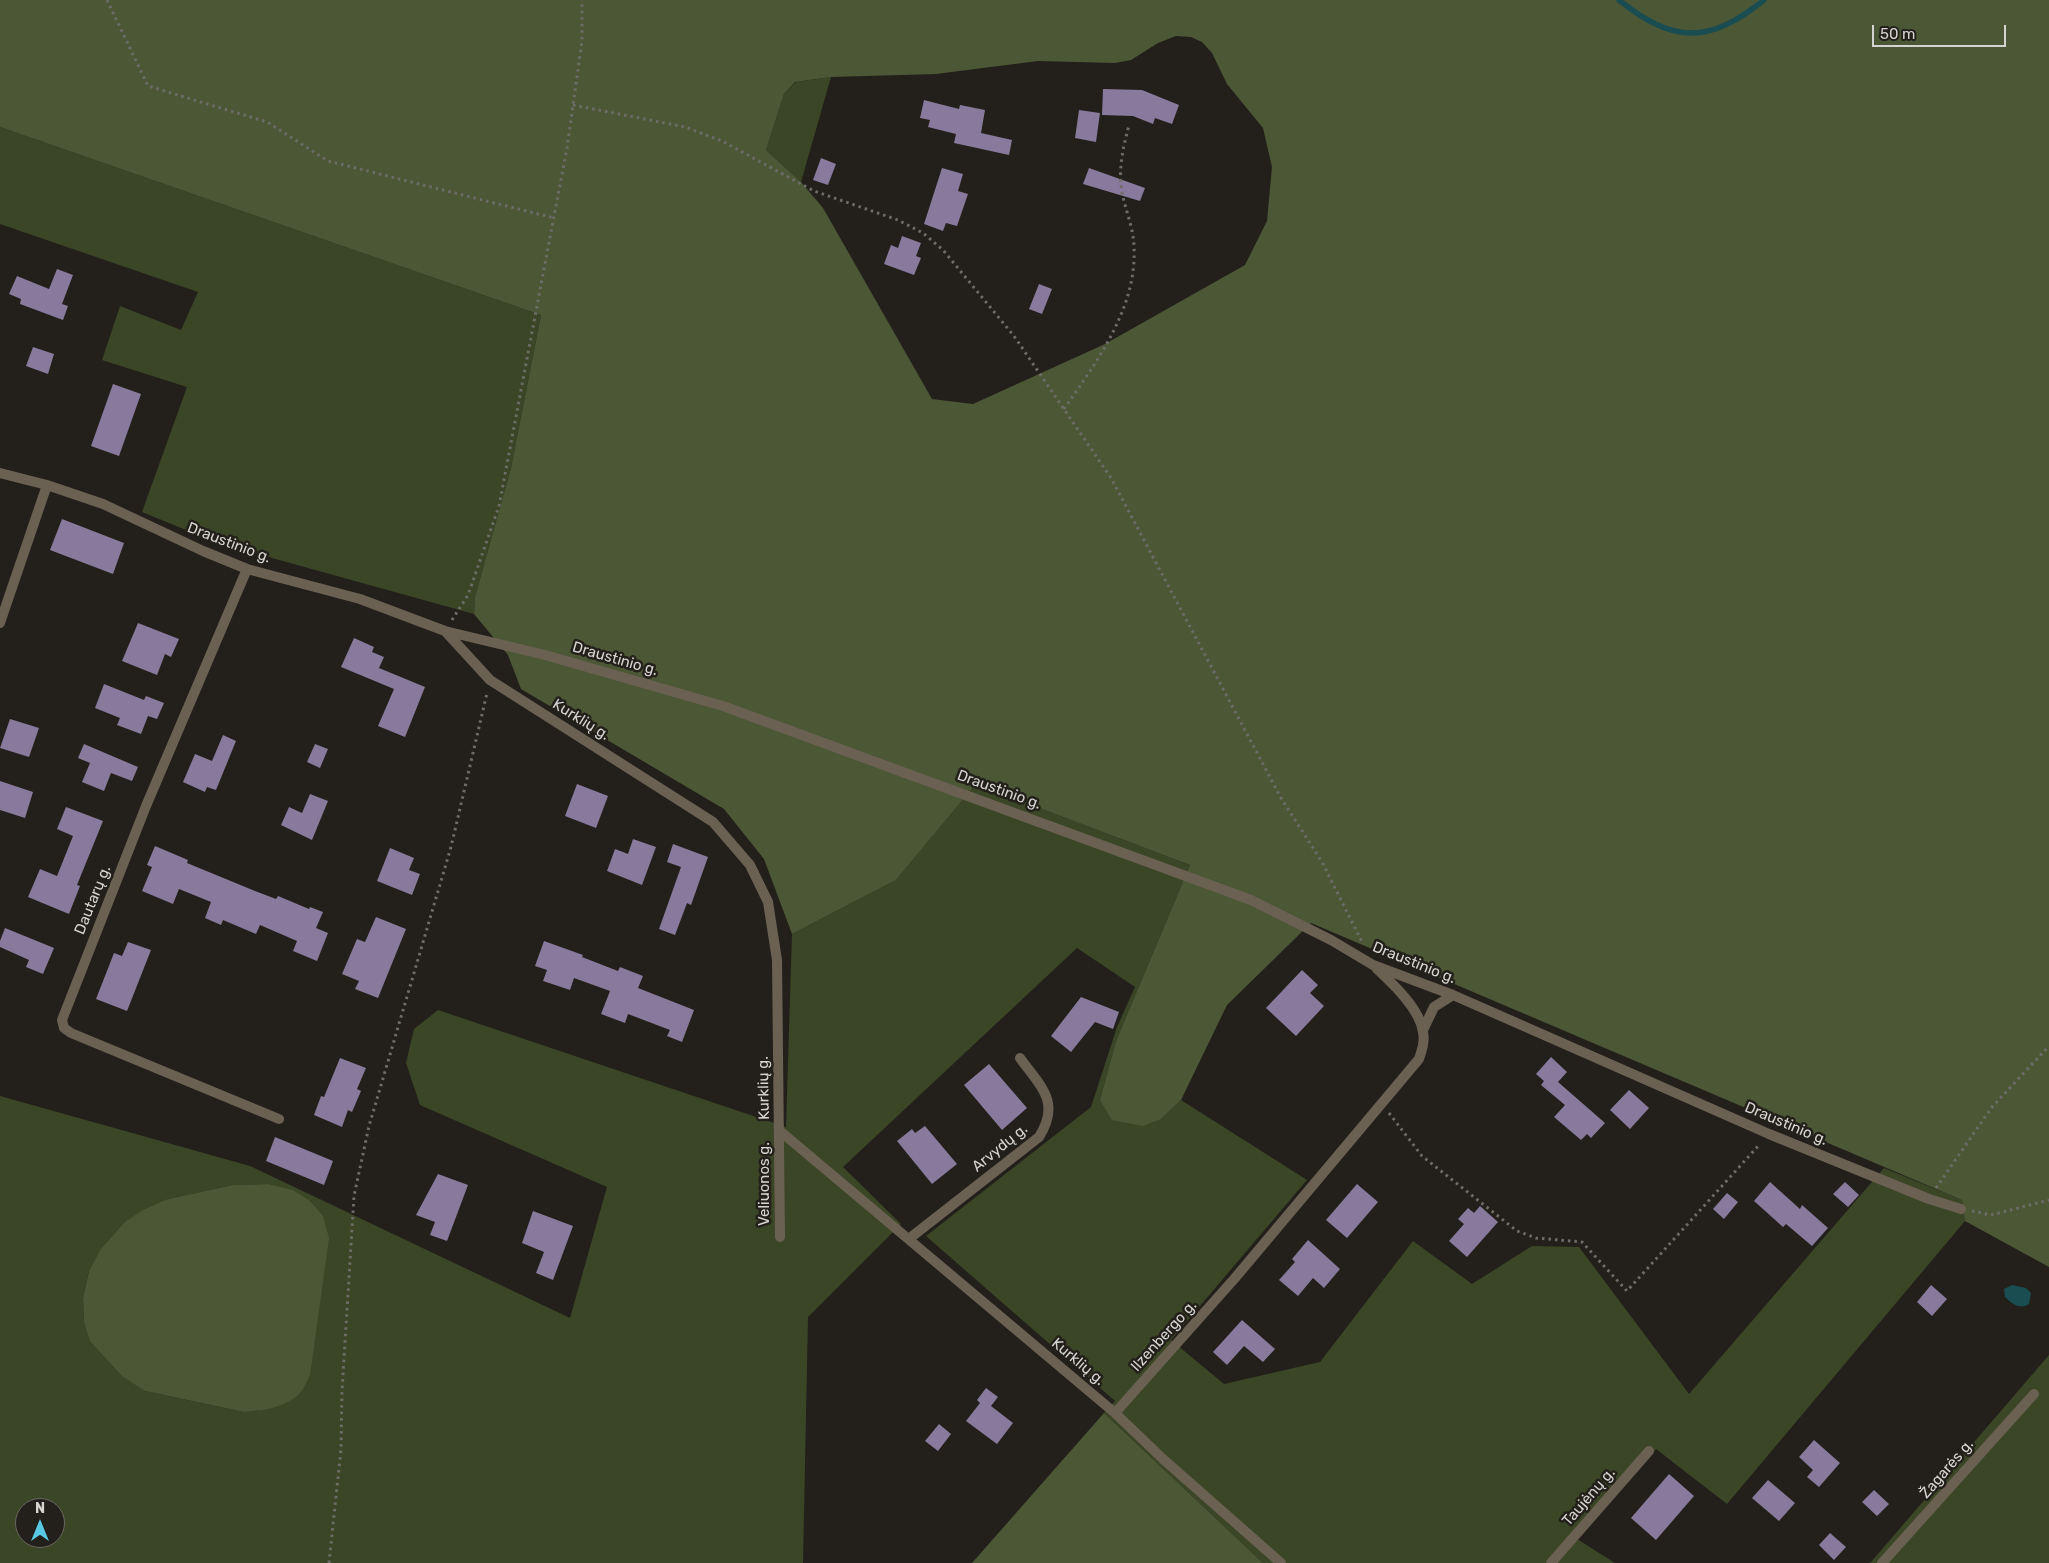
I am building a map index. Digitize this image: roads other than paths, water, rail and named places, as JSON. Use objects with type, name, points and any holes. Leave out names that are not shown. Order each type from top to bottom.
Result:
[{"type":"street","name":"Draustinio g.","points":[[0,473],[47,485],[103,504],[203,552],[247,569],[360,599],[445,631],[545,655],[723,706],[942,785],[1250,900],[1331,940],[1373,965],[1453,995],[1769,1134],[1929,1199],[1961,1209]]},
{"type":"street","points":[[0,623],[47,485]]},
{"type":"street","name":"Dautarų g.","points":[[247,569],[146,806],[62,1020],[64,1028],[71,1033],[279,1119]]},
{"type":"street","name":"Kurklių g.","points":[[445,631],[490,680],[713,822],[750,865],[768,902],[777,960],[780,1131],[910,1238],[1115,1413],[1281,1563]]},
{"type":"street","points":[[1373,965],[1400,991],[1423,1030]]},
{"type":"street","points":[[1423,1030],[1434,1007],[1453,995]]},
{"type":"street","name":"Ilzenbergo g.","points":[[1115,1413],[1235,1278],[1420,1059],[1423,1030]]},
{"type":"street","name":"Arvydų g.","points":[[910,1238],[1039,1137],[1048,1123],[1050,1108],[1046,1094],[1020,1058]]},
{"type":"street","name":"Veliuonos g.","points":[[780,1131],[780,1237]]},
{"type":"street","name":"Žagarės g.","points":[[1882,1563],[2034,1394]]},
{"type":"street","name":"Taujėnų g.","points":[[1551,1563],[1649,1451]]},
{"type":"water","points":[[2012,1285],[2026,1288],[2031,1293],[2029,1304],[2019,1306],[2013,1304],[2005,1297],[2004,1289]]},
{"type":"waterway","points":[[1619,0],[1657,25],[1675,31],[1692,33],[1708,31],[1726,25],[1764,0]]}]
